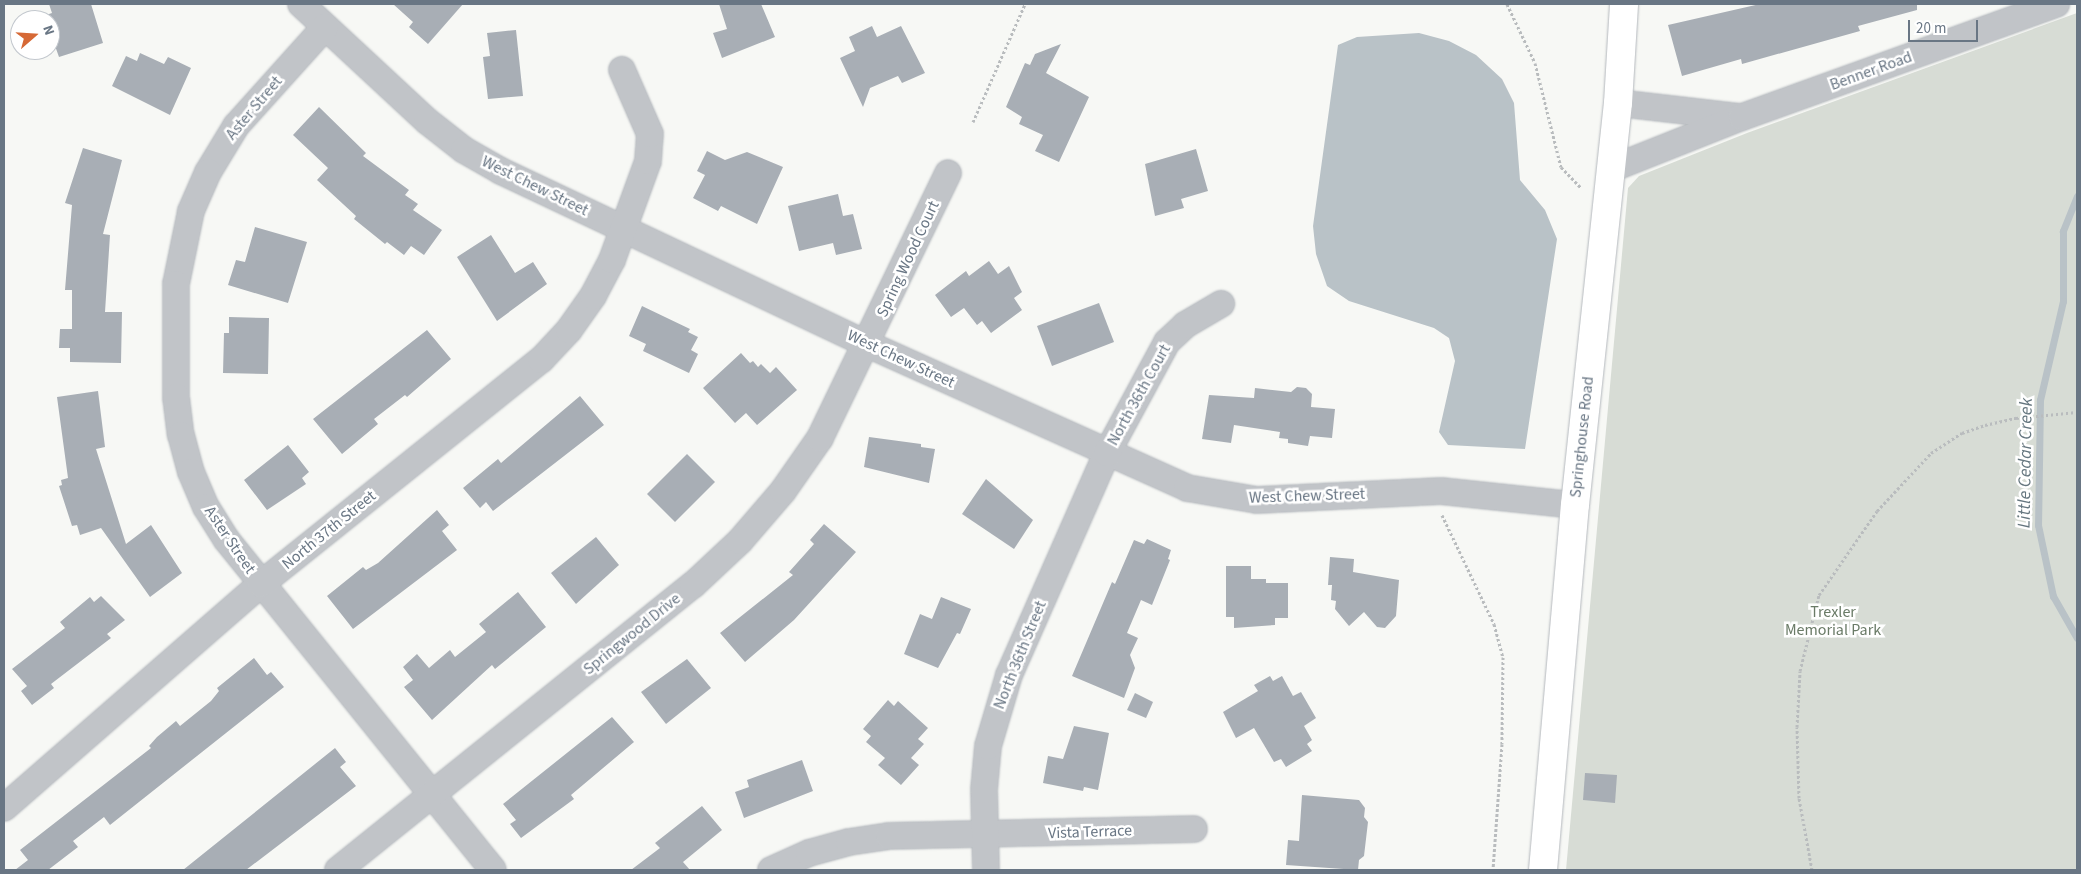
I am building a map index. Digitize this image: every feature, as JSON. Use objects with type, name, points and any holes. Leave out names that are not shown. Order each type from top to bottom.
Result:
[{"type":"street","name":"West Chew Street","points":[[301,4],[427,121],[464,150],[501,171],[867,344],[1187,488],[1218,496],[1257,500],[1441,491],[1574,505]]},
{"type":"street","name":"Springhouse Road","points":[[1543,870],[1574,505],[1618,103],[1624,4]]},
{"type":"street","name":"Benner Road","points":[[1611,169],[1742,117],[2056,4]]},
{"type":"street","name":"Aster Street","points":[[326,26],[224,144],[191,211],[176,284],[176,397],[181,435],[191,472],[206,507],[226,540],[493,870]]},
{"type":"street","name":"North 37th Street","points":[[4,808],[261,584],[541,360],[569,330],[593,296],[624,229],[648,161],[650,134],[622,70]]},
{"type":"street","name":"Benner Road","points":[[1618,103],[1742,117]]},
{"type":"street","name":"Spring Wood Court","points":[[867,344],[948,173]]},
{"type":"street","name":"North 36th Court","points":[[1108,452],[1167,342],[1185,325],[1221,304]]},
{"type":"street","name":"Springwood Drive","points":[[338,870],[693,585],[740,541],[782,491],[820,438],[867,344]]},
{"type":"street","name":"North 36th Street","points":[[986,870],[984,790],[996,713],[1009,674],[1108,452]]},
{"type":"street","name":"Vista Terrace","points":[[771,870],[809,853],[849,842],[889,836],[1194,829]]},
{"type":"path","points":[[973,122],[1025,4]]},
{"type":"path","points":[[1507,4],[1535,63],[1561,167],[1582,188]]},
{"type":"path","points":[[1812,870],[1799,798],[1797,727],[1800,670],[1819,595],[1877,511],[1931,453],[1962,433],[2016,418],[2077,412]]},
{"type":"path","points":[[1441,491],[1444,525],[1494,624],[1503,657],[1502,744],[1493,870]]},
{"type":"green space","name":"Trexler Memorial Park","points":[[2077,13],[2077,870],[1566,870],[1628,188],[1639,176],[1747,133]]},
{"type":"shaded area","points":[[1419,33],[1449,41],[1476,55],[1502,79],[1514,103],[1520,180],[1545,210],[1557,239],[1525,449],[1448,445],[1439,432],[1455,361],[1449,338],[1434,328],[1349,301],[1327,286],[1316,254],[1313,226],[1338,45],[1357,37]]},
{"type":"building","points":[[49,4],[91,4],[103,43],[60,57],[60,10],[51,10]]},
{"type":"building","points":[[393,4],[463,4],[428,44],[409,27],[413,22]]},
{"type":"building","points":[[719,4],[761,4],[775,37],[722,58],[713,33],[727,29]]},
{"type":"building","points":[[1760,4],[1917,4],[1917,10],[1858,26],[1860,31],[1742,64],[1741,59],[1682,76],[1668,25]]},
{"type":"building","points":[[872,26],[877,37],[901,26],[925,73],[902,83],[898,76],[870,88],[863,107],[840,58],[855,51],[849,37]]},
{"type":"building","points":[[516,30],[523,96],[488,99],[483,57],[490,56],[487,33]]},
{"type":"building","points":[[1061,44],[1046,73],[1089,97],[1059,162],[1035,151],[1043,135],[1019,124],[1022,117],[1006,107],[1025,63],[1030,65],[1035,54]]},
{"type":"building","points":[[140,53],[164,64],[168,57],[191,68],[170,115],[112,86],[126,56],[137,61]]},
{"type":"building","points":[[319,107],[366,153],[363,156],[409,190],[405,195],[418,204],[413,210],[442,230],[424,255],[411,246],[404,255],[387,242],[385,244],[354,219],[356,216],[317,180],[328,168],[293,135]]},
{"type":"building","points":[[83,148],[122,160],[103,234],[110,235],[105,312],[122,312],[121,363],[70,362],[70,348],[59,348],[60,329],[72,329],[72,290],[65,290],[72,205],[65,203]]},
{"type":"building","points":[[1196,149],[1208,191],[1181,199],[1184,208],[1155,216],[1145,164]]},
{"type":"building","points":[[707,151],[725,160],[747,152],[783,167],[757,224],[721,206],[718,211],[693,198],[705,175],[697,171]]},
{"type":"building","points":[[838,194],[843,216],[853,214],[862,249],[836,255],[833,243],[799,251],[788,206]]},
{"type":"building","points":[[255,227],[307,242],[288,303],[228,285],[236,260],[245,262]]},
{"type":"building","points":[[491,235],[515,273],[533,262],[547,284],[497,321],[457,257]]},
{"type":"building","points":[[989,261],[998,274],[1009,266],[1022,292],[1014,298],[1022,310],[991,333],[982,321],[977,325],[964,308],[951,317],[935,295],[966,271],[969,276]]},
{"type":"building","points":[[1099,303],[1114,342],[1052,366],[1037,326]]},
{"type":"building","points":[[642,306],[690,329],[688,332],[698,337],[691,350],[698,354],[689,373],[643,351],[646,344],[629,336]]},
{"type":"building","points":[[229,317],[269,318],[268,374],[223,373],[224,333],[229,333]]},
{"type":"building","points":[[427,330],[451,359],[407,397],[405,395],[374,419],[378,424],[342,454],[313,419]]},
{"type":"building","points":[[741,353],[750,363],[753,361],[758,367],[761,364],[770,373],[776,367],[797,390],[757,425],[746,413],[735,423],[703,388]]},
{"type":"building","points":[[1297,387],[1306,388],[1312,394],[1311,407],[1335,409],[1332,438],[1310,436],[1308,446],[1288,443],[1288,439],[1279,438],[1280,432],[1234,425],[1231,443],[1202,439],[1209,395],[1254,398],[1255,388],[1291,392]]},
{"type":"building","points":[[98,391],[105,447],[96,449],[126,544],[151,525],[182,573],[150,597],[101,528],[80,535],[77,525],[72,526],[59,486],[62,485],[61,480],[68,478],[57,397]]},
{"type":"building","points":[[580,396],[604,425],[493,511],[486,502],[480,508],[463,488],[498,459],[501,463]]},
{"type":"building","points":[[869,437],[921,444],[921,447],[935,449],[929,483],[864,467]]},
{"type":"building","points":[[288,445],[309,472],[302,478],[306,484],[267,510],[244,480]]},
{"type":"building","points":[[687,454],[715,482],[675,522],[647,494]]},
{"type":"building","points":[[986,479],[1033,520],[1014,549],[962,514]]},
{"type":"building","points":[[437,510],[449,525],[442,531],[457,550],[353,629],[327,596],[363,567],[366,570],[378,563]]},
{"type":"building","points":[[824,524],[856,552],[794,620],[745,662],[720,633],[793,575],[789,572],[814,544],[810,540]]},
{"type":"building","points":[[596,537],[619,565],[576,604],[551,573]]},
{"type":"building","points":[[1147,539],[1171,550],[1168,559],[1170,560],[1152,605],[1141,600],[1127,633],[1138,638],[1130,655],[1135,668],[1124,698],[1072,676],[1112,582],[1115,584],[1134,540],[1144,544]]},
{"type":"building","points":[[1330,557],[1354,559],[1353,572],[1399,580],[1396,616],[1385,628],[1377,627],[1364,612],[1349,626],[1335,609],[1336,601],[1331,600],[1332,585],[1328,585]]},
{"type":"building","points":[[1226,566],[1251,566],[1251,579],[1266,579],[1266,583],[1288,583],[1288,618],[1275,618],[1275,625],[1234,628],[1234,617],[1226,617]]},
{"type":"building","points":[[518,592],[546,627],[495,669],[492,665],[432,720],[404,687],[413,680],[403,667],[417,654],[429,668],[450,650],[455,657],[486,632],[479,624]]},
{"type":"building","points":[[101,596],[125,620],[107,634],[111,638],[51,684],[54,688],[32,705],[21,691],[27,686],[12,669],[65,628],[60,622],[90,597],[94,602]]},
{"type":"building","points":[[941,597],[971,609],[960,634],[957,633],[938,668],[904,654],[920,614],[932,619]]},
{"type":"building","points":[[254,658],[267,675],[271,672],[284,687],[110,825],[104,817],[73,841],[78,847],[48,870],[15,870],[28,860],[20,850],[151,748],[149,746],[157,737],[176,721],[180,726],[211,701],[219,691],[217,688]]},
{"type":"building","points":[[687,659],[711,688],[666,724],[641,692]]},
{"type":"building","points":[[1270,676],[1273,681],[1282,676],[1293,696],[1301,692],[1316,718],[1304,726],[1312,740],[1307,744],[1312,751],[1286,767],[1281,759],[1274,762],[1254,728],[1236,738],[1223,712],[1258,691],[1254,685]]},
{"type":"building","points":[[1135,693],[1153,702],[1146,718],[1127,710]]},
{"type":"building","points":[[888,700],[894,706],[898,701],[928,728],[918,739],[924,744],[911,758],[919,765],[901,785],[878,765],[885,758],[866,742],[871,736],[863,729]]},
{"type":"building","points":[[612,717],[634,742],[571,795],[574,799],[521,838],[510,824],[516,820],[503,804]]},
{"type":"building","points":[[1074,726],[1109,733],[1098,790],[1084,787],[1083,791],[1043,783],[1048,756],[1063,759]]},
{"type":"building","points":[[335,748],[346,762],[340,767],[356,786],[246,870],[183,870]]},
{"type":"building","points":[[802,760],[813,791],[744,818],[735,792],[749,787],[747,780]]},
{"type":"building","points":[[1585,773],[1617,775],[1615,803],[1583,800]]},
{"type":"building","points":[[1302,795],[1359,800],[1365,808],[1364,817],[1368,822],[1364,856],[1359,860],[1358,870],[1286,865],[1288,840],[1299,841]]},
{"type":"building","points":[[702,806],[722,830],[683,862],[690,870],[631,870],[660,848],[655,843]]},
{"type":"waterway","name":"Little Cedar Creek","points":[[2077,196],[2063,231],[2063,301],[2040,400],[2038,525],[2053,596],[2077,638]]}]
